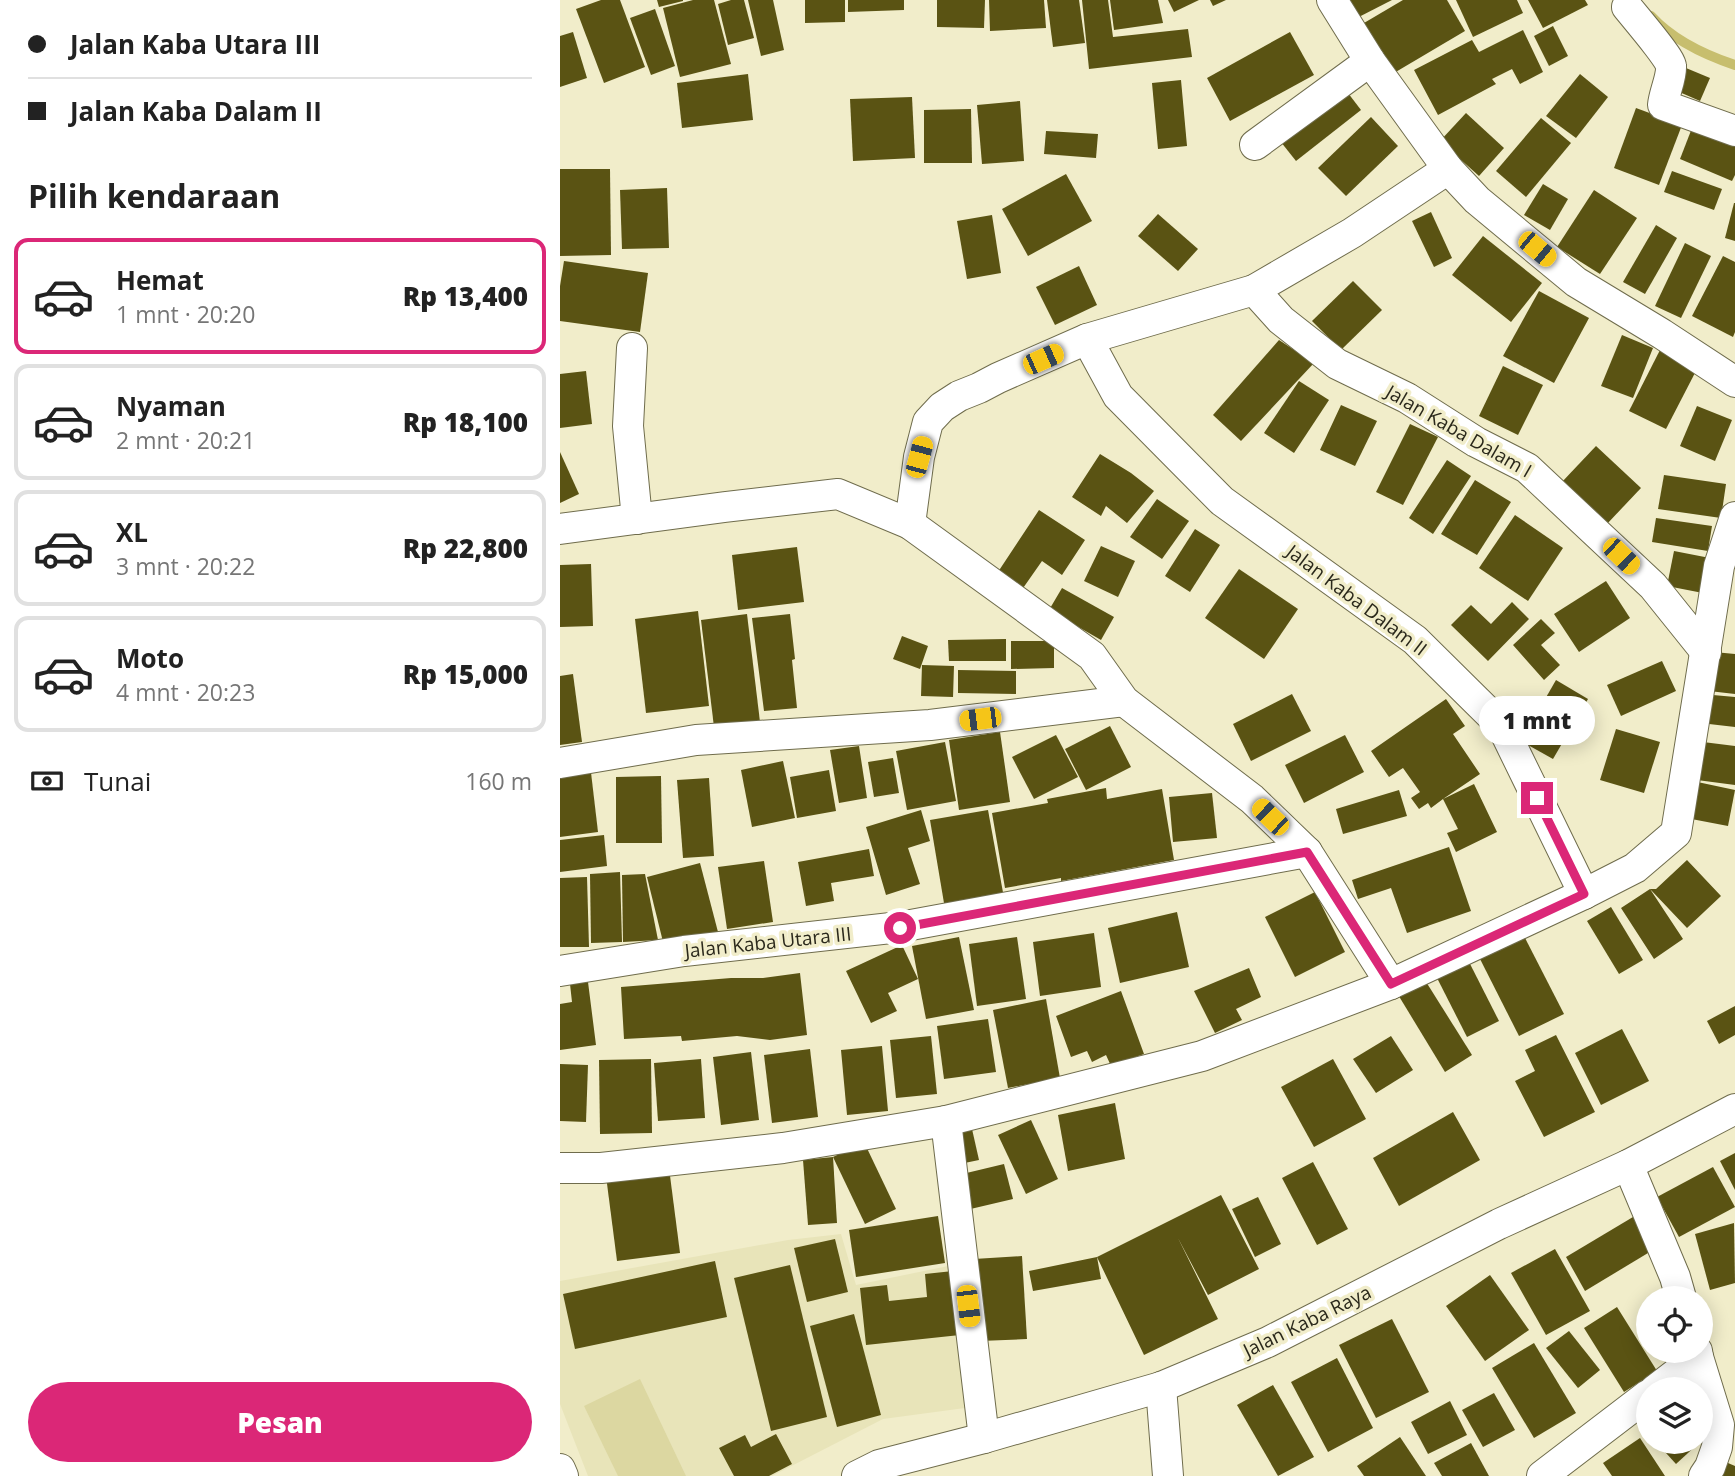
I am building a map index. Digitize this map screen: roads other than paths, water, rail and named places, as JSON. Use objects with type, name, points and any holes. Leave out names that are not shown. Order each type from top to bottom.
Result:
[{"type":"street","points":[[1332,0],[1370,61],[1448,169],[1477,200],[1576,282],[1735,382]]},
{"type":"street","points":[[1628,7],[1669,59],[1672,68],[1663,105],[1735,131]]},
{"type":"street","points":[[1255,145],[1370,61]]},
{"type":"street","points":[[910,524],[919,457],[928,422],[942,407],[959,396],[1087,339],[1254,290],[1352,233],[1448,169]]},
{"type":"street","name":"Jalan Kaba Dalam I","points":[[1254,290],[1281,320],[1337,364],[1407,398],[1476,442],[1527,468],[1653,586],[1706,652]]},
{"type":"street","name":"Jalan Kaba Dalam II","points":[[1087,339],[1118,396],[1222,501],[1415,639],[1502,726],[1584,894]]},
{"type":"street","points":[[632,348],[628,426],[637,519]]},
{"type":"street","points":[[560,529],[838,494],[910,524],[1092,656],[1124,701],[1252,799],[1307,852],[1391,984]]},
{"type":"street","points":[[560,1168],[601,1168],[783,1148],[946,1121],[1202,1056],[1391,984],[1635,868],[1676,833],[1719,566],[1735,517]]},
{"type":"street","points":[[560,763],[696,740],[930,725],[1124,701]]},
{"type":"street","name":"Jalan Kaba Utara III","points":[[560,971],[684,951],[900,928],[1307,852]]},
{"type":"street","name":"Jalan Kaba Raya","points":[[857,1476],[879,1465],[1161,1387],[1268,1342],[1499,1224],[1628,1165],[1735,1109]]},
{"type":"street","points":[[946,1121],[984,1438]]},
{"type":"street","points":[[1628,1165],[1678,1286]]},
{"type":"street","points":[[1671,1377],[1688,1363]]},
{"type":"street","points":[[1702,1363],[1727,1413],[1710,1467],[1704,1476]]},
{"type":"street","points":[[1161,1387],[1168,1476]]},
{"type":"street","points":[[1542,1476],[1636,1404]]},
{"type":"street","points":[[560,1469],[563,1476]]},
{"type":"waterway","points":[[1651,16],[1690,45],[1735,65]]}]
